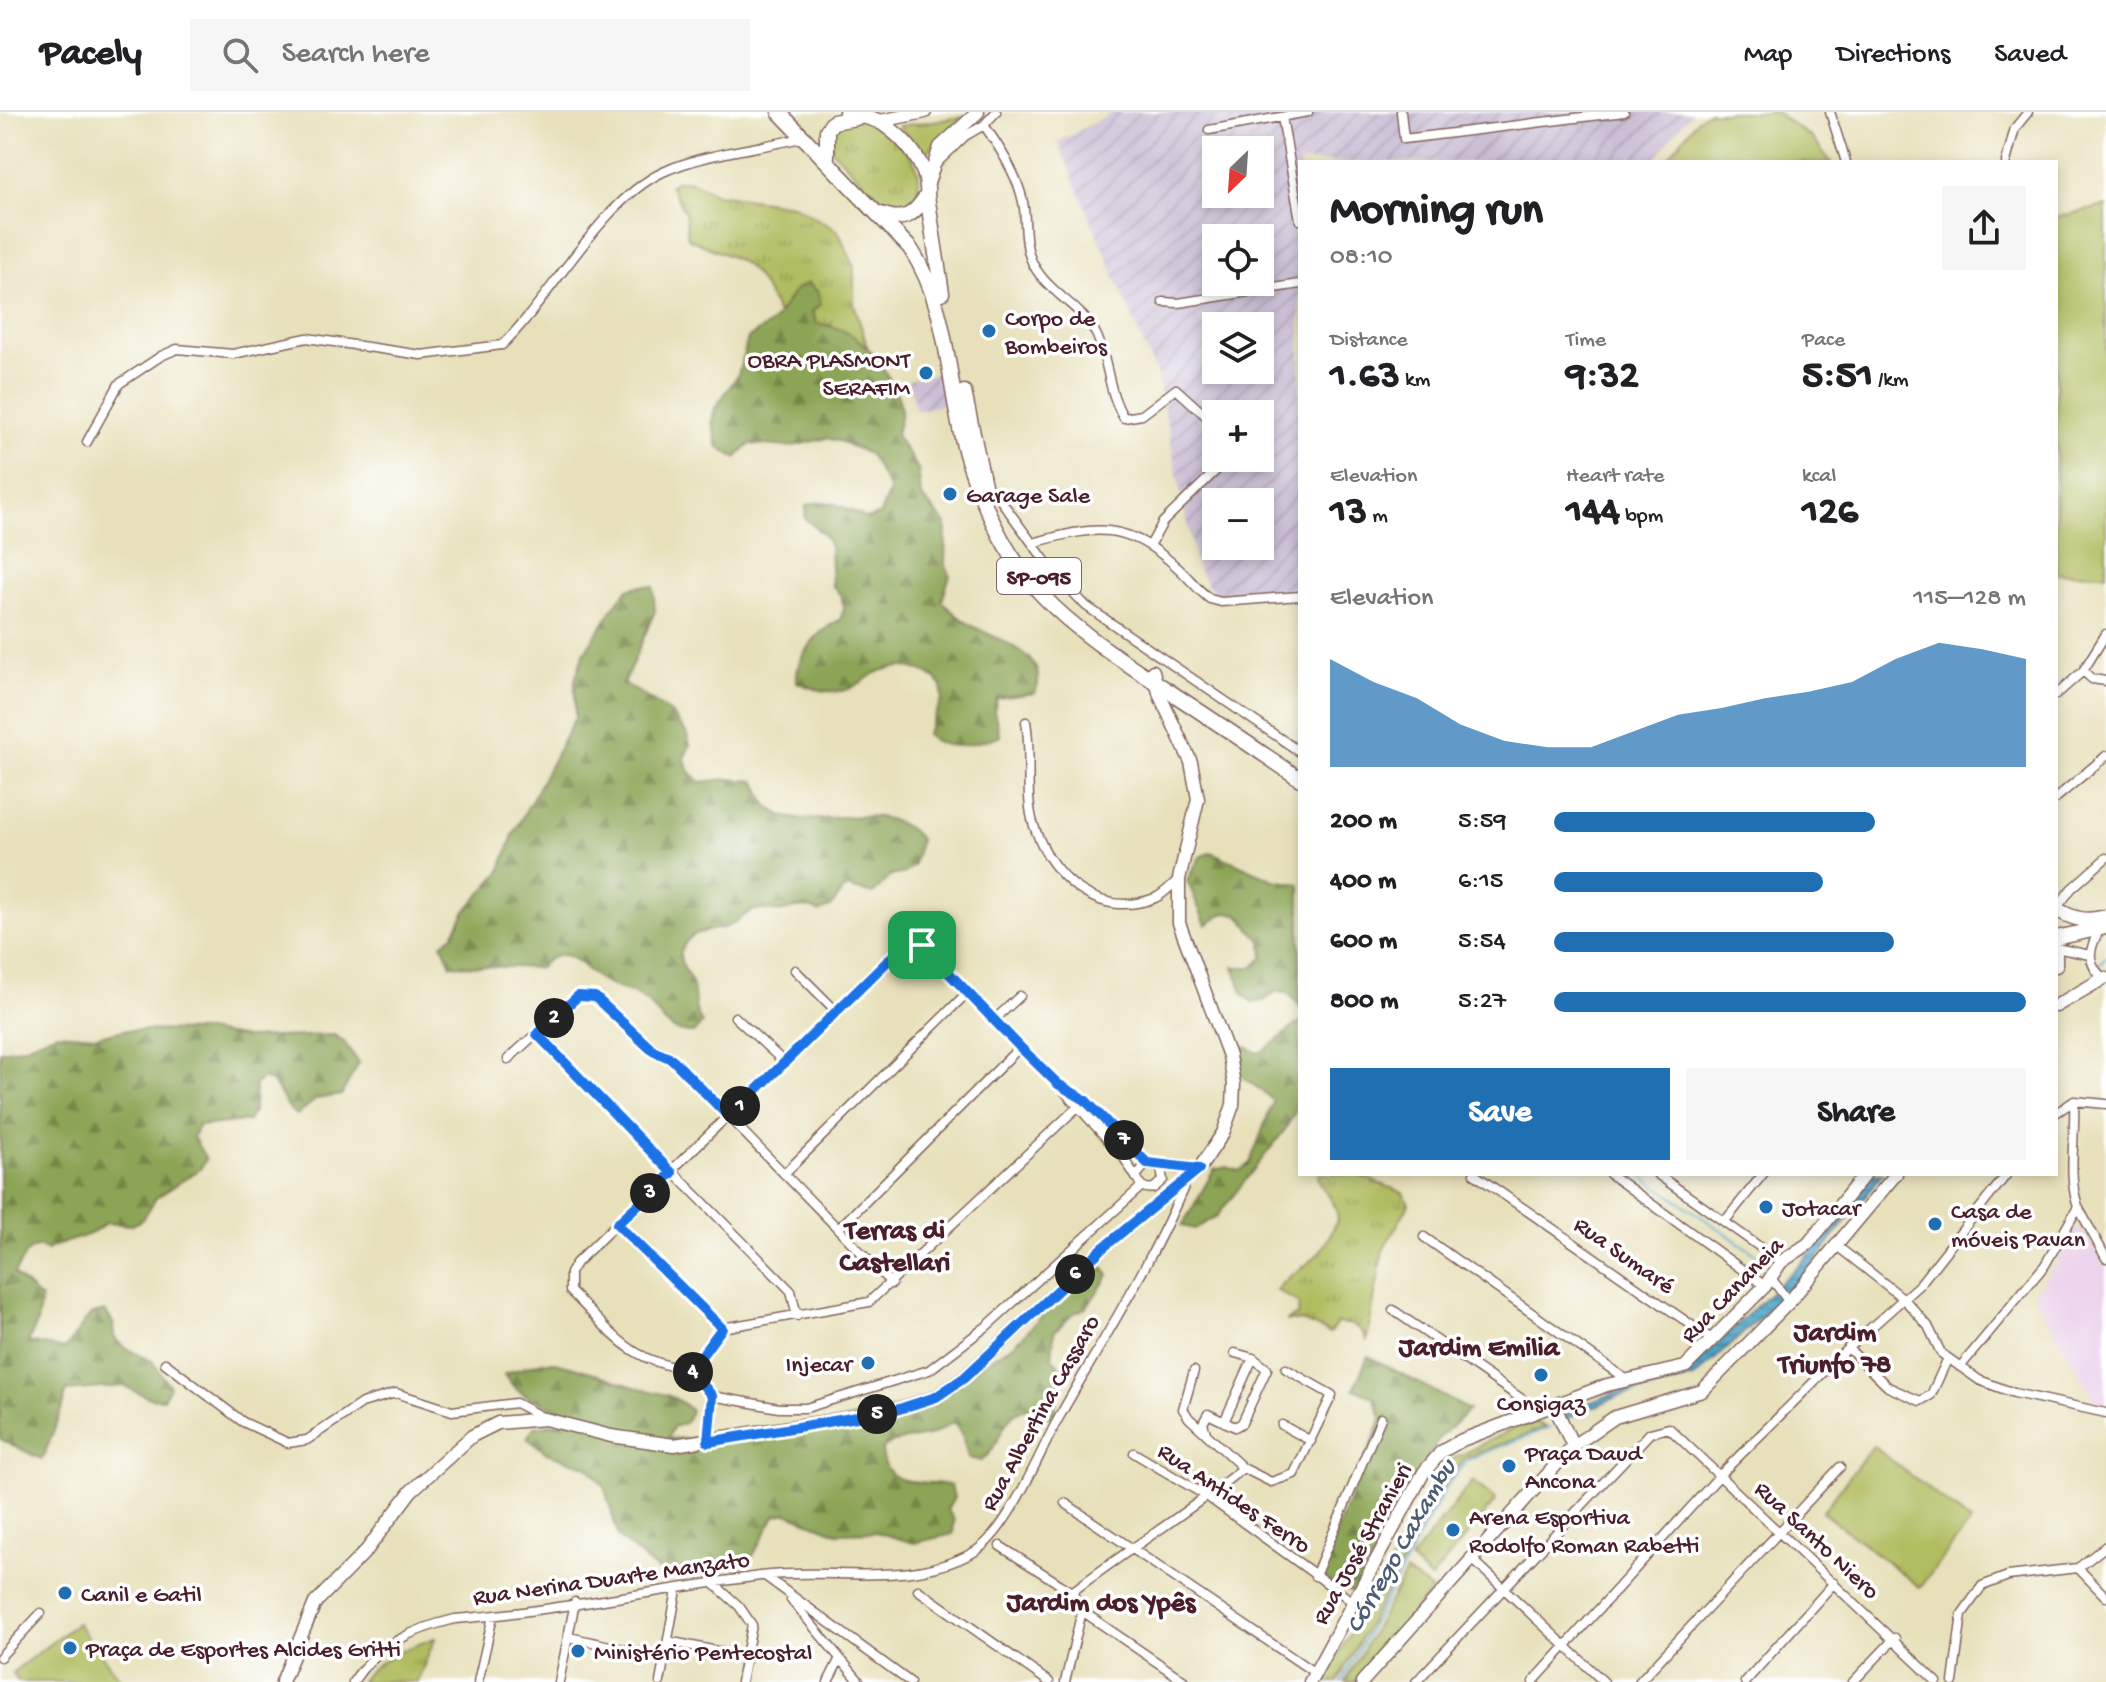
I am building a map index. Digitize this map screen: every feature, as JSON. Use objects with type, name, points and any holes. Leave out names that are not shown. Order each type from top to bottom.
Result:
[{"type":"main road","name":"SP-095","points":[[779,112],[827,157],[910,248],[937,299],[965,451],[977,488],[1007,547],[1043,595],[1107,649],[1298,768]]},
{"type":"main road","name":"SP-095","points":[[846,112],[872,119],[906,144],[924,171],[937,272],[985,488],[1010,536],[1048,588],[1078,618],[1175,695],[1298,778]]},
{"type":"main road","points":[[827,157],[824,139],[833,122],[872,119]]},
{"type":"main road","points":[[877,213],[895,219],[907,217],[927,191]]},
{"type":"main road","points":[[2058,911],[2072,919],[2104,925]]},
{"type":"main road","points":[[2058,937],[2104,925]]},
{"type":"street","points":[[872,119],[925,112]]},
{"type":"street","points":[[927,191],[931,168],[945,141],[978,112]]},
{"type":"street","points":[[931,168],[996,112]]},
{"type":"street","points":[[1209,130],[1308,112]]},
{"type":"street","points":[[1401,112],[1404,139],[1624,112]]},
{"type":"street","points":[[1830,112],[1845,160]]},
{"type":"street","points":[[1835,122],[1838,112]]},
{"type":"street","points":[[2007,160],[2015,128],[2028,112]]},
{"type":"street","points":[[1282,117],[1298,209]]},
{"type":"street","points":[[984,125],[1012,172],[1023,203],[1023,232],[1030,260],[1051,288],[1097,337],[1116,407],[1124,418],[1142,415],[1166,393],[1176,389],[1202,412]]},
{"type":"street","points":[[87,442],[119,384],[177,349],[233,354],[307,338],[421,355],[502,345],[614,211],[660,174],[707,157],[806,137]]},
{"type":"street","points":[[1163,302],[1178,303],[1298,284]]},
{"type":"street","points":[[1151,544],[1163,522],[1215,472]]},
{"type":"street","points":[[985,488],[999,498],[1086,606],[1298,751]]},
{"type":"street","points":[[1033,543],[1093,528],[1135,535],[1151,544],[1199,591],[1221,602],[1298,596]]},
{"type":"street","points":[[2058,693],[2083,671],[2106,634]]},
{"type":"street","points":[[2083,671],[2092,679],[2106,681]]},
{"type":"street","points":[[165,1363],[243,1422],[288,1443],[307,1440],[362,1403],[396,1393],[452,1411],[516,1403],[545,1419],[649,1444],[708,1442],[893,1411],[936,1397],[964,1378],[1093,1258],[1199,1169],[1223,1133],[1233,1105],[1234,1084],[1229,1056],[1179,923],[1179,879],[1198,799],[1191,762],[1154,677]]},
{"type":"street","points":[[1167,712],[1169,700],[1175,695]]},
{"type":"street","points":[[1026,722],[1031,747],[1033,824],[1067,883],[1090,896],[1117,904],[1157,898],[1179,879]]},
{"type":"street","points":[[2058,796],[2106,756]]},
{"type":"street","points":[[2058,907],[2071,889],[2106,858]]},
{"type":"street","points":[[2091,960],[2104,925]]},
{"type":"street","points":[[1058,1084],[1085,1100],[1163,1173],[1163,1180],[1143,1185],[987,1326],[929,1370],[806,1408],[779,1408],[712,1396],[691,1370],[658,1365],[641,1358],[570,1291],[570,1273],[576,1263],[902,947],[914,944],[922,945],[1058,1084],[1076,1108],[1124,1158],[1143,1185],[1163,1200]]},
{"type":"street","points":[[2058,950],[2091,960],[2103,977],[2058,1005]]},
{"type":"street","points":[[795,970],[836,1011]]},
{"type":"street","points":[[784,1174],[967,993]]},
{"type":"street","points":[[508,1059],[578,996],[588,995],[600,1000],[653,1051],[672,1059],[892,1284]]},
{"type":"street","points":[[994,1020],[1020,996]]},
{"type":"street","points":[[735,1017],[784,1062]]},
{"type":"street","points":[[537,1034],[791,1291],[797,1316]]},
{"type":"street","points":[[838,1229],[1020,1047]]},
{"type":"street","points":[[691,1370],[722,1328],[869,1302],[892,1284],[1085,1100]]},
{"type":"street","points":[[2074,1101],[2076,1153],[2071,1189],[2106,1258]]},
{"type":"street","points":[[2058,1112],[2074,1101],[2106,1104]]},
{"type":"street","points":[[1143,1185],[1140,1167],[1151,1163],[1199,1169]]},
{"type":"street","name":"Rua Sumaré","points":[[1477,1176],[1713,1340]]},
{"type":"street","points":[[1613,1176],[1768,1282],[1789,1302]]},
{"type":"street","points":[[1661,1176],[1781,1262]]},
{"type":"street","points":[[1725,1221],[1761,1176]]},
{"type":"street","name":"Rua Cananeia","points":[[1554,1405],[1627,1380],[1685,1367],[1768,1282],[1781,1262],[1808,1244],[1863,1176]]},
{"type":"street","points":[[1362,1682],[1470,1557],[1586,1433],[1615,1417],[1702,1391],[1789,1302],[1894,1176]]},
{"type":"street","points":[[1533,1682],[1721,1474],[1848,1348],[1904,1299],[2005,1176]]},
{"type":"street","name":"Rua Albertina Cassaro","points":[[764,1575],[925,1570],[974,1552],[989,1541],[1033,1471],[1054,1426],[1167,1226],[1186,1182]]},
{"type":"street","points":[[1960,1367],[2045,1265],[2078,1207]]},
{"type":"street","points":[[617,1224],[722,1328]]},
{"type":"street","points":[[1424,1237],[1627,1380]]},
{"type":"street","points":[[1837,1246],[1904,1299],[1948,1358],[1979,1380],[2014,1393],[2106,1413]]},
{"type":"street","points":[[1393,1310],[1539,1411]]},
{"type":"street","points":[[1848,1348],[1888,1387],[1920,1401],[1931,1395],[1948,1358]]},
{"type":"street","points":[[1206,1434],[1203,1423],[1208,1414],[1235,1427],[1242,1423],[1267,1369],[1253,1358],[1235,1353]]},
{"type":"street","points":[[1224,1422],[1253,1358]]},
{"type":"street","points":[[1194,1371],[1183,1409],[1243,1468],[1271,1482],[1294,1474],[1332,1395],[1286,1369]]},
{"type":"street","points":[[708,1442],[712,1396]]},
{"type":"street","points":[[1554,1405],[1573,1446]]},
{"type":"street","name":"Rua José Stranieri","points":[[1313,1677],[1424,1472],[1441,1452],[1462,1440],[1554,1405]]},
{"type":"street","points":[[1315,1576],[1381,1418]]},
{"type":"street","points":[[282,1682],[315,1603],[366,1551],[411,1491],[439,1463],[472,1436],[498,1423],[545,1419]]},
{"type":"street","points":[[1282,1425],[1311,1441]]},
{"type":"street","name":"Rua Santo Niero","points":[[1503,1587],[1650,1433],[1669,1428],[1895,1638],[1937,1682]]},
{"type":"street","name":"Rua Antides Ferro","points":[[1134,1453],[1208,1497],[1353,1602]]},
{"type":"street","points":[[1639,1682],[1840,1467]]},
{"type":"street","points":[[1072,1592],[1130,1547],[1208,1497],[1243,1468]]},
{"type":"street","points":[[1065,1503],[1313,1677]]},
{"type":"street","points":[[1000,1546],[1072,1592],[1082,1611],[1186,1682]]},
{"type":"street","points":[[1953,1682],[1962,1614],[1982,1586],[2008,1576],[2078,1568],[2106,1546]]},
{"type":"street","points":[[1470,1557],[1604,1682]]},
{"type":"street","points":[[2078,1568],[2106,1597]]},
{"type":"street","name":"Rua Nerina Duarte Manzato","points":[[353,1682],[369,1660],[383,1648],[411,1634],[455,1619],[677,1590],[764,1575],[910,1682]]},
{"type":"street","points":[[713,1583],[749,1618],[752,1625],[741,1682]]},
{"type":"street","points":[[1745,1682],[1834,1583]]},
{"type":"street","points":[[1416,1682],[1503,1587]]},
{"type":"street","points":[[660,1682],[677,1590]]},
{"type":"street","points":[[918,1590],[1049,1682]]},
{"type":"street","points":[[788,1595],[860,1682]]},
{"type":"street","points":[[559,1682],[575,1602]]},
{"type":"street","points":[[1065,1682],[1082,1611]]},
{"type":"street","points":[[0,1657],[41,1613]]},
{"type":"street","points":[[478,1682],[493,1616]]},
{"type":"street","points":[[569,1637],[665,1658]]},
{"type":"street","points":[[1853,1682],[1895,1638]]},
{"type":"street","points":[[668,1641],[746,1657]]},
{"type":"street","points":[[828,1682],[839,1660]]},
{"type":"shaded area","points":[[1114,112],[1692,112],[1654,160],[1298,160],[1298,588],[1220,595],[1208,586],[1196,565],[1157,376],[1058,142]]},
{"type":"shaded area","points":[[939,373],[946,404],[916,411],[908,380]]},
{"type":"shaded area","points":[[2075,1228],[2087,1235],[2106,1268],[2106,1404],[2096,1402],[2033,1293],[2057,1263]]},
{"type":"green space","points":[[1709,112],[1775,112],[1811,137],[1829,160],[1667,160],[1698,119]]},
{"type":"green space","points":[[963,117],[923,156],[899,126]]},
{"type":"green space","points":[[863,118],[898,143],[915,162],[918,188],[913,203],[900,208],[883,203],[832,150],[831,135],[837,122]]},
{"type":"green space","points":[[679,181],[693,182],[716,194],[793,205],[838,231],[854,266],[854,304],[867,346],[830,325],[817,324],[812,312],[778,314],[751,270],[733,258],[688,238],[685,213],[670,185]]},
{"type":"green space","points":[[2106,206],[2106,574],[2058,573],[2058,217]]},
{"type":"green space","points":[[808,283],[818,292],[821,304],[812,312],[817,324],[842,330],[872,352],[898,397],[901,410],[896,435],[918,469],[921,496],[946,524],[945,564],[950,575],[942,601],[967,622],[1019,650],[1036,668],[1038,680],[1035,693],[997,698],[994,711],[1000,736],[953,746],[944,745],[926,735],[942,699],[942,686],[919,670],[902,667],[883,670],[840,691],[821,690],[797,682],[797,672],[809,645],[840,620],[844,608],[841,595],[832,586],[830,546],[824,535],[805,518],[806,506],[830,503],[868,519],[880,514],[890,490],[869,454],[842,442],[827,438],[789,447],[750,444],[736,458],[718,447],[712,421],[715,408],[738,375],[748,338],[772,323],[795,290]]},
{"type":"green space","points":[[653,586],[655,611],[624,683],[671,713],[687,734],[690,746],[684,758],[690,772],[701,782],[727,779],[755,781],[770,808],[789,817],[885,818],[903,825],[920,839],[914,865],[905,873],[891,876],[873,894],[846,887],[831,907],[819,912],[805,907],[779,911],[756,910],[730,926],[691,937],[683,947],[680,958],[691,982],[696,1010],[702,1023],[693,1033],[667,1025],[640,997],[604,983],[564,955],[548,960],[539,968],[451,965],[442,944],[453,935],[465,912],[500,872],[513,835],[575,718],[575,680],[583,655],[619,599],[628,589]]},
{"type":"green space","points":[[1211,852],[1274,880],[1298,884],[1298,1004],[1287,992],[1275,992],[1265,1000],[1253,1003],[1243,994],[1234,967],[1254,967],[1263,957],[1262,942],[1238,914],[1225,913],[1206,925],[1187,880],[1200,857]]},
{"type":"green space","points":[[1298,1023],[1298,1107],[1284,1131],[1217,1216],[1195,1229],[1182,1226],[1214,1170],[1227,1167],[1239,1171],[1250,1163],[1273,1102],[1234,1068],[1237,1055],[1246,1047],[1258,1053]]},
{"type":"green space","points":[[125,1030],[205,1031],[246,1038],[334,1035],[344,1042],[359,1063],[341,1095],[316,1099],[297,1115],[265,1078],[255,1084],[254,1109],[248,1121],[198,1126],[193,1137],[206,1159],[200,1169],[156,1198],[143,1219],[132,1225],[105,1223],[86,1236],[47,1250],[38,1246],[27,1252],[14,1274],[41,1299],[37,1323],[28,1342],[65,1349],[90,1315],[105,1311],[113,1323],[114,1337],[123,1347],[152,1361],[170,1386],[163,1399],[150,1398],[124,1386],[66,1391],[41,1459],[0,1439],[0,1051],[21,1048],[56,1033],[97,1036]]},
{"type":"green space","points":[[1318,1176],[1361,1176],[1404,1193],[1409,1204],[1383,1250],[1367,1340],[1359,1329],[1347,1324],[1337,1323],[1330,1333],[1302,1321],[1286,1321],[1298,1315],[1299,1303],[1276,1290],[1320,1252],[1335,1225],[1336,1207]]},
{"type":"green space","points":[[1101,1266],[1109,1275],[1086,1308],[1074,1313],[1054,1332],[1052,1358],[1061,1368],[1062,1381],[1053,1392],[1056,1404],[1053,1417],[1041,1417],[1030,1408],[1020,1410],[1007,1421],[994,1446],[981,1461],[968,1458],[962,1433],[954,1422],[932,1435],[894,1442],[882,1449],[885,1463],[898,1478],[951,1486],[954,1498],[947,1509],[954,1520],[953,1534],[914,1543],[876,1532],[837,1533],[787,1513],[775,1516],[748,1564],[708,1572],[660,1572],[619,1538],[604,1486],[588,1467],[547,1453],[527,1438],[534,1427],[560,1423],[569,1414],[524,1394],[504,1374],[542,1362],[555,1362],[669,1396],[691,1411],[685,1423],[673,1427],[668,1438],[692,1439],[704,1434],[716,1438],[770,1437],[925,1401],[1016,1343],[1061,1296]]},
{"type":"green space","points":[[1368,1356],[1469,1410],[1440,1437],[1353,1593],[1318,1577],[1382,1418],[1374,1397],[1354,1389]]},
{"type":"green space","points":[[1536,1422],[1546,1427],[1465,1458],[1445,1485],[1337,1682],[1322,1682],[1449,1461],[1514,1428]]},
{"type":"green space","points":[[1873,1446],[1971,1522],[1920,1587],[1822,1512]]},
{"type":"green space","name":"Arena Esportiva Rodolfo Roman Rabetti","points":[[1473,1481],[1496,1500],[1431,1579],[1410,1560]]},
{"type":"green space","points":[[1406,1572],[1432,1590],[1355,1682],[1345,1682]]},
{"type":"green space","name":"Praça de Esportes Alcides Gritti","points":[[77,1623],[122,1682],[19,1682],[12,1673]]},
{"type":"green space","points":[[435,1638],[417,1682],[360,1682],[384,1660]]},
{"type":"water","points":[[1872,1176],[1880,1176],[1813,1264],[1777,1302],[1694,1378],[1616,1397],[1566,1419],[1564,1414],[1601,1398],[1674,1377],[1693,1368],[1806,1258]]},
{"type":"waterway","points":[[2098,965],[2106,957]]},
{"type":"waterway","points":[[1642,1176],[1767,1262]]},
{"type":"waterway","name":"Córrego Caxambu","points":[[1341,1682],[1447,1486],[1467,1460],[1550,1427]]},
{"type":"place","name":"Corpo de Bombeiros","points":[[989,331]]},
{"type":"place","name":"OBRA PLASMONT SERAFIM","points":[[926,373]]},
{"type":"place","name":"Garage Sale","points":[[950,494]]},
{"type":"place","name":"Jotacar","points":[[1766,1207]]},
{"type":"place","name":"Casa de móveis Pavan","points":[[1935,1224]]},
{"type":"place","name":"Injecar","points":[[868,1363]]},
{"type":"place","name":"Consigaz","points":[[1541,1375]]},
{"type":"place","name":"Praça Daud Ancona","points":[[1509,1466]]},
{"type":"place","name":"Arena Esportiva Rodolfo Roman Rabetti","points":[[1453,1530]]},
{"type":"place","name":"Canil e Gatil","points":[[65,1593]]},
{"type":"place","name":"Praça de Esportes Alcides Gritti","points":[[70,1648]]},
{"type":"place","name":"Ministério Pentecostal","points":[[578,1651]]},
{"type":"district","name":"Terras di Castellari","points":[[895,1244]]},
{"type":"district","name":"Jardim Emilia","points":[[1479,1345]]},
{"type":"district","name":"Jardim Triunfo 78","points":[[1835,1346]]},
{"type":"district","name":"Jardim dos Ypês","points":[[1101,1600]]},
{"type":"route","points":[[922,945],[1058,1084],[1085,1100],[1147,1163],[1176,1169],[1199,1169],[1104,1247],[964,1378],[936,1397],[893,1411],[708,1442],[712,1396],[691,1370],[722,1328],[617,1224],[672,1173],[537,1034],[578,996],[595,997],[653,1051],[672,1059],[729,1117],[902,947],[922,945]]}]
